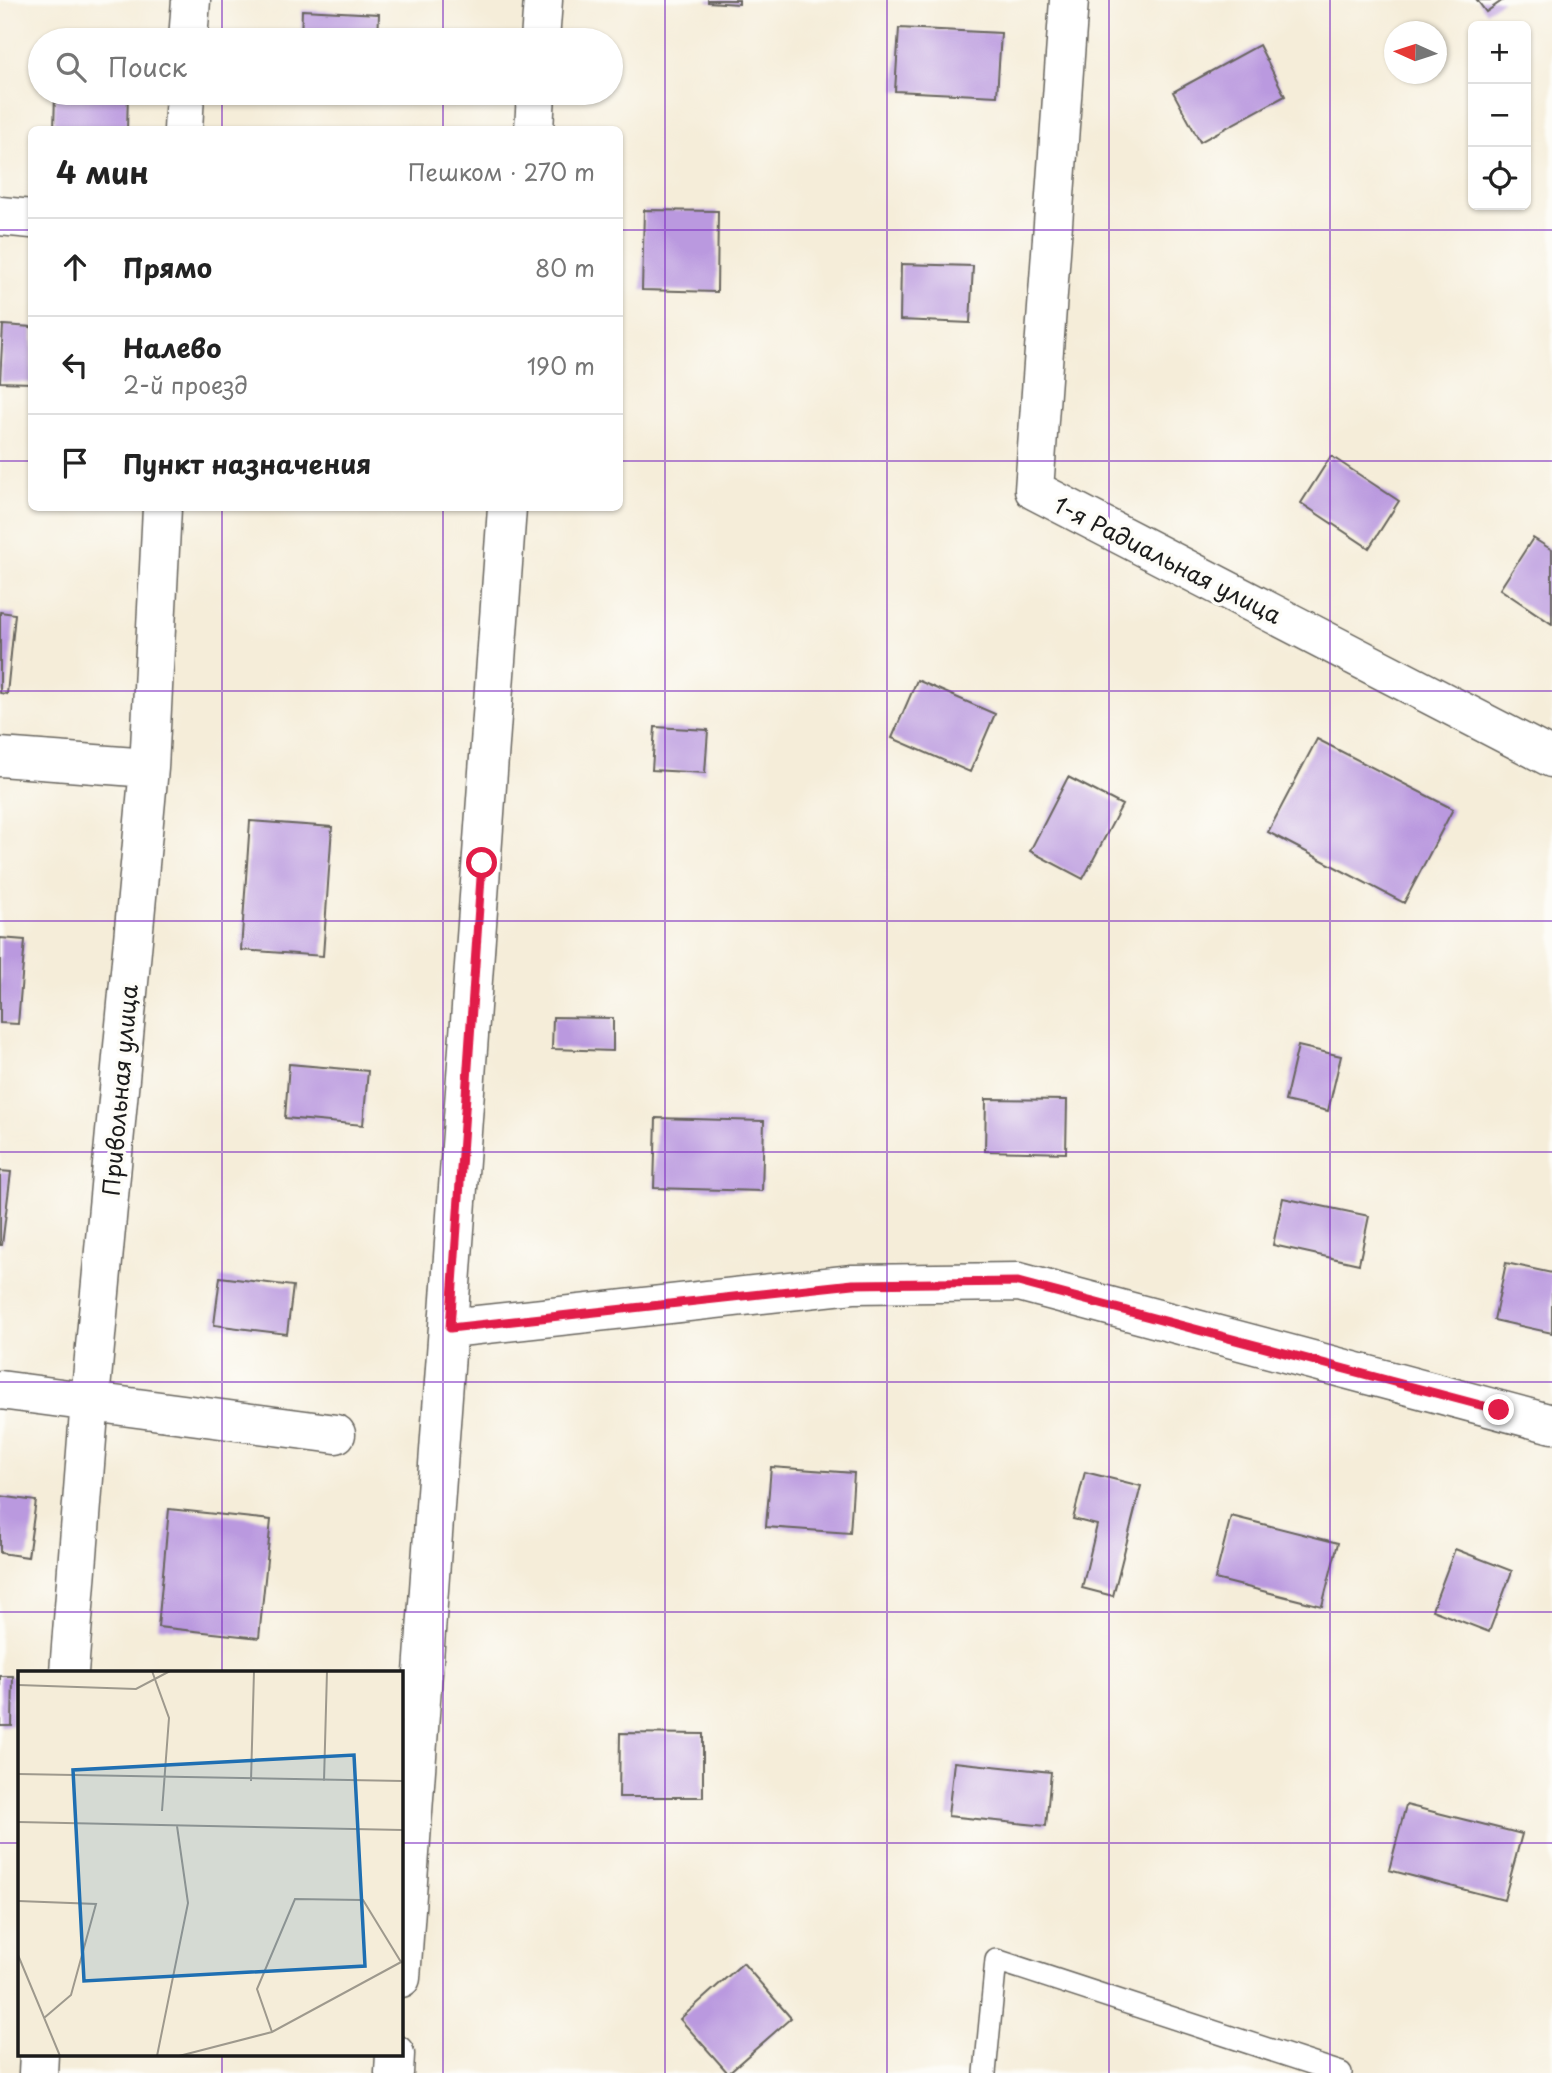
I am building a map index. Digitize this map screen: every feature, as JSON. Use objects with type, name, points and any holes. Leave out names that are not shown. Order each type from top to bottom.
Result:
[{"type":"street","points":[[189,28],[191,0]]},
{"type":"street","points":[[541,28],[543,0]]},
{"type":"street","name":"1-я Радиальная улица","points":[[1069,0],[1034,490],[1552,758]]},
{"type":"street","points":[[183,126],[184,105]]},
{"type":"street","points":[[534,126],[535,105]]},
{"type":"street","points":[[0,216],[28,219]]},
{"type":"street","name":"Привольная улица","points":[[69,1671],[90,1400],[149,768],[162,511]]},
{"type":"street","points":[[402,1965],[507,511]]},
{"type":"street","points":[[0,757],[149,768]]},
{"type":"street","points":[[450,1328],[853,1284],[1018,1282],[1552,1424]]},
{"type":"street","points":[[0,1390],[336,1434]]},
{"type":"lane","points":[[985,2073],[996,1960],[1341,2073]]},
{"type":"building","points":[[739,0],[739,4],[708,2]]},
{"type":"building","points":[[1477,0],[1503,0],[1486,12]]},
{"type":"building","points":[[302,10],[379,14],[378,28],[301,28]]},
{"type":"building","points":[[899,28],[1001,33],[997,96],[895,91]]},
{"type":"building","points":[[1259,45],[1285,96],[1200,142],[1173,92]]},
{"type":"building","points":[[55,105],[128,105],[127,126],[54,126]]},
{"type":"building","points":[[644,210],[718,211],[717,292],[642,290]]},
{"type":"building","points":[[901,264],[973,266],[970,323],[900,320]]},
{"type":"building","points":[[3,325],[28,327],[28,383],[0,382]]},
{"type":"building","points":[[1331,456],[1399,501],[1369,548],[1301,503]]},
{"type":"building","points":[[1533,538],[1552,550],[1552,624],[1500,589]]},
{"type":"building","points":[[0,612],[15,614],[7,694],[0,693]]},
{"type":"building","points":[[917,680],[995,714],[970,772],[892,738]]},
{"type":"building","points":[[655,727],[708,730],[705,773],[652,770]]},
{"type":"building","points":[[1317,739],[1453,809],[1404,903],[1268,832]]},
{"type":"building","points":[[1068,777],[1122,805],[1083,879],[1030,851]]},
{"type":"building","points":[[250,821],[332,827],[323,956],[241,950]]},
{"type":"building","points":[[0,938],[25,940],[18,1024],[0,1023]]},
{"type":"building","points":[[553,1017],[613,1018],[613,1051],[552,1049]]},
{"type":"building","points":[[1298,1046],[1341,1056],[1328,1111],[1285,1101]]},
{"type":"building","points":[[289,1064],[368,1071],[363,1125],[285,1118]]},
{"type":"building","points":[[986,1099],[1067,1100],[1066,1153],[985,1151]]},
{"type":"building","points":[[656,1118],[764,1121],[762,1191],[654,1188]]},
{"type":"building","points":[[0,1171],[11,1172],[2,1245],[0,1245]]},
{"type":"building","points":[[1283,1198],[1369,1216],[1359,1264],[1273,1245]]},
{"type":"building","points":[[1506,1263],[1552,1273],[1552,1333],[1494,1320]]},
{"type":"building","points":[[220,1277],[293,1286],[287,1334],[214,1325]]},
{"type":"building","points":[[771,1467],[854,1473],[850,1533],[766,1527]]},
{"type":"building","points":[[1085,1472],[1141,1486],[1113,1596],[1082,1588],[1097,1525],[1073,1519]]},
{"type":"building","points":[[0,1496],[36,1501],[28,1557],[0,1553]]},
{"type":"building","points":[[169,1509],[271,1520],[259,1638],[158,1627]]},
{"type":"building","points":[[1231,1516],[1338,1543],[1322,1606],[1215,1579]]},
{"type":"building","points":[[1455,1549],[1512,1571],[1489,1632],[1432,1610]]},
{"type":"building","points":[[0,1676],[13,1676],[12,1726],[0,1726]]},
{"type":"building","points":[[620,1733],[703,1734],[703,1797],[619,1797]]},
{"type":"building","points":[[954,1762],[1051,1772],[1046,1826],[948,1816]]},
{"type":"building","points":[[1406,1805],[1522,1834],[1504,1900],[1389,1870]]},
{"type":"building","points":[[743,1963],[791,2018],[728,2073],[680,2019]]},
{"type":"route","points":[[482,863],[450,1328],[853,1284],[1018,1282],[1499,1410]]}]
